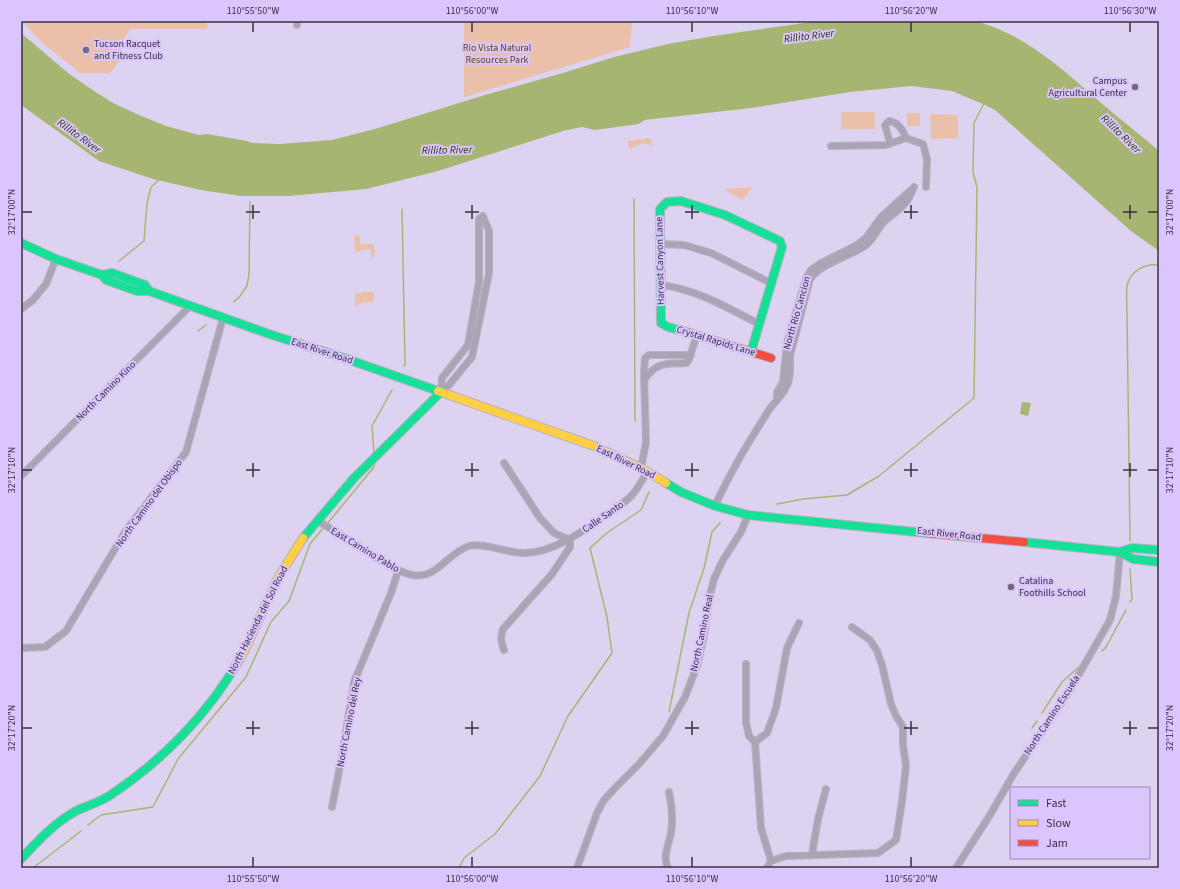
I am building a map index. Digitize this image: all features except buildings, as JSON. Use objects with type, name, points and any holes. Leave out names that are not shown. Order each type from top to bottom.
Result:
[{"type":"main road","name":"Harvest Canyon Lane","points":[[661,323],[660,209],[667,202],[681,202],[726,215],[780,241],[782,247],[771,283]]},
{"type":"main road","name":"East River Road","points":[[21,243],[56,259],[102,275],[112,273],[146,285],[149,291],[223,318],[594,446],[644,470],[681,492],[715,506],[748,515],[1120,552],[1132,548],[1159,550]]},
{"type":"main road","points":[[751,352],[771,283]]},
{"type":"main road","name":"Crystal Rapids Lane","points":[[661,323],[668,327],[771,358]]},
{"type":"main road","name":"North Hacienda del Sol Road","points":[[21,859],[48,831],[61,821],[76,811],[110,796],[130,782],[157,760],[192,724],[214,699],[230,676],[245,650],[260,615],[287,563],[303,538],[354,478],[441,392]]},
{"type":"main road","name":"East River Road","points":[[1120,552],[1132,559],[1159,562]]},
{"type":"street","points":[[890,143],[885,124],[889,121],[899,125],[906,138]]},
{"type":"street","points":[[831,146],[886,145],[906,138],[924,144],[927,159],[926,187]]},
{"type":"street","name":"North Rio Cancion","points":[[715,506],[726,482],[751,439],[788,383],[790,356],[810,279],[815,272],[865,246],[872,240],[877,230],[884,222],[907,201],[914,187],[881,217],[866,238],[857,245],[821,263],[811,270],[806,278],[787,343],[783,382],[778,392],[777,399]]},
{"type":"street","points":[[483,216],[489,231],[489,272],[472,357],[441,392],[442,378],[468,345],[479,282],[479,219],[483,216]]},
{"type":"street","points":[[660,244],[684,245],[711,253],[771,283]]},
{"type":"street","points":[[21,309],[33,300],[46,284],[56,259]]},
{"type":"street","points":[[661,284],[676,286],[710,299],[759,324]]},
{"type":"street","name":"North Camino Kino","points":[[21,476],[190,306]]},
{"type":"street","name":"North Camino del Obispo","points":[[21,648],[45,647],[66,631],[125,532],[186,452],[223,318]]},
{"type":"street","points":[[644,380],[650,372],[660,365],[687,363],[697,335]]},
{"type":"street","points":[[644,470],[646,442],[644,358],[649,355],[691,355]]},
{"type":"street","points":[[504,463],[540,518],[554,532],[570,540],[570,547],[552,574],[503,629],[500,636],[504,650]]},
{"type":"street","name":"Calle Santo","points":[[570,540],[624,503],[633,494],[644,470]]},
{"type":"street","name":"North Camino Real","points":[[577,868],[597,813],[604,800],[639,764],[663,736],[685,697],[697,666],[714,579],[722,560],[741,532],[748,515]]},
{"type":"street","name":"East Camino Pablo","points":[[318,521],[398,571],[418,576],[428,574],[438,569],[462,549],[470,546],[481,546],[526,553],[541,550],[570,540]]},
{"type":"street","name":"North Camino Escuela","points":[[956,868],[990,815],[1013,775],[1070,690],[1110,620],[1116,596],[1120,552]]},
{"type":"street","name":"North Camino del Rey","points":[[332,807],[354,682],[391,593],[398,571]]},
{"type":"street","points":[[755,742],[767,733],[776,708],[787,648],[799,623]]},
{"type":"street","points":[[767,868],[771,861],[786,856],[812,854],[878,854],[896,840],[906,766],[903,745],[903,727],[891,704],[882,665],[877,651],[870,640],[852,627]]},
{"type":"street","points":[[746,664],[746,722],[749,736],[755,742],[761,828],[771,861]]},
{"type":"street","points":[[812,854],[818,819],[826,789]]},
{"type":"street","points":[[668,868],[666,865],[666,850],[671,834],[672,805],[669,792]]},
{"type":"green space","name":"Tucson Racquet and Fitness Club","points":[[22,21],[207,21],[207,29],[131,29],[122,41],[121,59],[110,73],[80,73],[41,42]]},
{"type":"green space","name":"Rio Vista Natural Resources Park","points":[[464,21],[632,21],[630,47],[464,97]]},
{"type":"green space","points":[[841,112],[875,112],[875,129],[841,129]]},
{"type":"green space","points":[[907,113],[920,113],[920,126],[907,126]]},
{"type":"green space","points":[[930,114],[958,115],[958,138],[931,139]]},
{"type":"green space","points":[[651,138],[653,146],[644,143],[629,149],[628,141]]},
{"type":"green space","points":[[753,187],[742,200],[724,189]]},
{"type":"green space","points":[[360,235],[360,244],[374,244],[375,257],[371,257],[371,249],[355,252],[354,236]]},
{"type":"green space","points":[[374,292],[374,302],[363,302],[358,306],[355,306],[355,293]]},
{"type":"water","name":"Rillito River","points":[[818,21],[974,21],[1009,34],[1026,43],[1057,65],[1159,151],[1159,251],[1131,231],[995,110],[952,91],[911,86],[850,92],[751,108],[645,120],[639,124],[595,130],[582,127],[563,131],[438,171],[366,189],[289,196],[241,196],[201,190],[153,179],[99,161],[21,105],[21,33],[68,73],[91,89],[113,103],[139,115],[166,126],[199,135],[207,134],[252,143],[279,144],[332,140],[375,129],[614,57],[668,44]]},
{"type":"water","points":[[1022,402],[1031,403],[1028,416],[1020,414]]},
{"type":"waterway","points":[[777,504],[803,499],[847,495],[879,476],[974,398],[977,187],[973,172],[974,123],[984,103]]},
{"type":"waterway","points":[[119,261],[144,241],[147,203],[151,187],[160,179]]},
{"type":"waterway","points":[[634,199],[635,421]]},
{"type":"waterway","points":[[234,302],[247,286],[249,274],[250,202]]},
{"type":"waterway","points":[[402,209],[404,366]]},
{"type":"waterway","points":[[1130,541],[1127,286],[1131,276],[1139,269],[1149,265],[1159,265]]},
{"type":"waterway","points":[[198,331],[206,325]]},
{"type":"waterway","points":[[374,453],[372,426],[392,390]]},
{"type":"waterway","points":[[327,524],[374,467],[374,463]]},
{"type":"waterway","points":[[459,868],[464,858],[495,834],[540,776],[568,716],[612,653],[607,617],[590,548],[607,533],[641,510],[649,492]]},
{"type":"waterway","points":[[669,712],[689,613],[704,568],[712,532],[720,523]]},
{"type":"waterway","points":[[88,825],[101,815],[153,807],[178,759],[246,677],[271,622],[289,601],[310,544],[324,527]]},
{"type":"waterway","points":[[1130,569],[1132,599],[1130,602]]},
{"type":"waterway","points":[[1102,651],[1106,647],[1126,610]]},
{"type":"waterway","points":[[1042,713],[1062,682],[1080,666]]},
{"type":"waterway","points":[[1032,728],[1037,721]]},
{"type":"waterway","points":[[33,868],[81,831]]},
{"type":"traffic: fast","points":[[683,331],[668,327],[661,323],[660,209],[667,202],[681,201],[725,215],[780,241],[782,247],[751,352]]},
{"type":"traffic: fast","points":[[21,243],[56,259],[102,275]]},
{"type":"traffic: fast","points":[[149,291],[145,285],[112,273],[102,275],[106,280],[137,291],[149,291],[269,334],[344,358],[438,391]]},
{"type":"traffic: fast","points":[[303,538],[354,478],[441,392]]},
{"type":"traffic: fast","points":[[666,483],[681,492],[715,506],[748,515],[926,533]]},
{"type":"traffic: fast","points":[[1024,542],[1120,552],[1133,559],[1159,562]]},
{"type":"traffic: fast","points":[[1120,552],[1132,548],[1159,550]]},
{"type":"traffic: fast","points":[[21,859],[61,821],[76,811],[108,797],[131,781],[167,751],[214,699],[239,660]]},
{"type":"traffic: slow","points":[[438,391],[594,446],[641,468],[666,483]]},
{"type":"traffic: slow","points":[[239,660],[278,578],[303,538]]},
{"type":"traffic: jam","points":[[683,331],[771,358]]},
{"type":"traffic: jam","points":[[926,533],[1024,542]]},
{"type":"place","name":"Tucson Racquet and Fitness Club","points":[[86,50]]},
{"type":"place","name":"Campus Agricultural Center","points":[[1135,87]]},
{"type":"place","name":"Catalina Foothills School","points":[[1011,587]]}]
